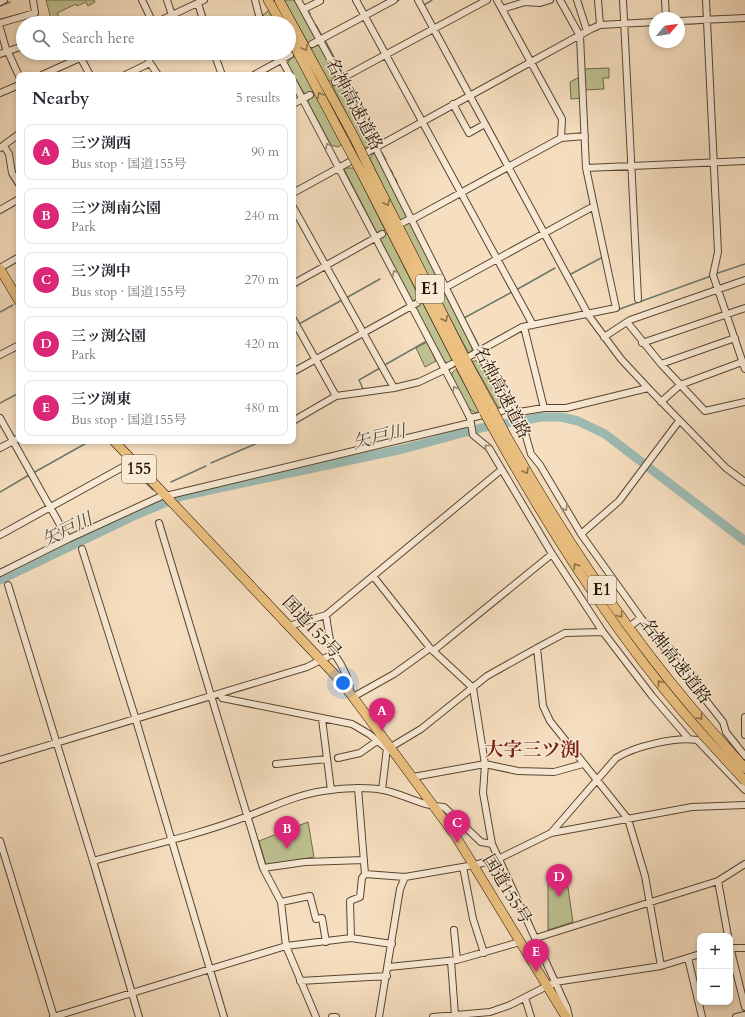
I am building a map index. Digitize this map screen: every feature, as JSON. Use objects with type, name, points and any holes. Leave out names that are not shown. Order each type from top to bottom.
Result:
[{"type":"highway","name":"名神高速道路","points":[[275,2],[280,16]]},
{"type":"highway","name":"名神高速道路","points":[[275,2],[283,16]]},
{"type":"highway","name":"名神高速道路","points":[[296,38],[354,137],[370,168],[470,368],[488,411]]},
{"type":"highway","name":"名神高速道路","points":[[296,49],[556,537],[598,600],[700,737],[745,781]]},
{"type":"highway","points":[[0,269],[16,296]]},
{"type":"highway","name":"名神高速道路","points":[[503,438],[563,532],[605,594],[670,682],[712,732],[745,768]]},
{"type":"highway","name":"国道155号","points":[[117,444],[322,661],[351,694],[389,748],[435,807],[474,865],[520,942],[551,984],[566,1017]]},
{"type":"street","points":[[0,2],[4,0]]},
{"type":"street","points":[[24,16],[35,13],[33,0]]},
{"type":"street","points":[[142,0],[150,16]]},
{"type":"street","points":[[167,0],[172,15],[201,1],[203,16]]},
{"type":"street","points":[[255,0],[259,16]]},
{"type":"street","points":[[298,0],[341,78],[478,352],[509,405],[519,413],[523,424],[528,456],[540,465],[581,534],[641,618],[723,722],[726,732],[745,756]]},
{"type":"street","points":[[304,9],[320,1],[319,0]]},
{"type":"street","points":[[356,0],[533,325]]},
{"type":"street","points":[[312,44],[394,0]]},
{"type":"street","points":[[418,0],[588,314],[621,359],[648,388],[726,468],[745,482]]},
{"type":"street","points":[[335,82],[487,0]]},
{"type":"street","points":[[497,0],[562,119],[561,138]]},
{"type":"street","points":[[502,9],[525,2],[540,3],[550,0]]},
{"type":"street","points":[[470,356],[524,327],[616,308],[586,168],[580,36],[560,0]]},
{"type":"street","points":[[577,0],[587,31]]},
{"type":"street","points":[[598,0],[600,25]]},
{"type":"street","points":[[623,0],[638,299]]},
{"type":"street","points":[[665,0],[666,12]]},
{"type":"street","points":[[706,0],[718,252],[713,275],[745,369]]},
{"type":"street","points":[[0,23],[16,18]]},
{"type":"street","points":[[685,21],[745,18]]},
{"type":"street","points":[[296,191],[587,31],[600,25],[649,22]]},
{"type":"street","points":[[0,28],[8,52],[17,72]]},
{"type":"street","points":[[0,54],[16,49]]},
{"type":"street","points":[[48,72],[70,60]]},
{"type":"street","points":[[82,60],[88,72]]},
{"type":"street","points":[[149,60],[156,72]]},
{"type":"street","points":[[217,60],[221,72]]},
{"type":"street","points":[[259,72],[281,60],[288,72]]},
{"type":"street","points":[[131,72],[150,63]]},
{"type":"street","points":[[0,93],[16,86]]},
{"type":"street","points":[[296,86],[376,237],[414,304],[470,422],[473,436],[490,448],[500,468],[552,554],[603,632],[652,696],[689,739]]},
{"type":"street","points":[[296,102],[310,95]]},
{"type":"street","points":[[453,104],[469,133],[485,124]]},
{"type":"street","points":[[16,136],[9,139],[2,147],[9,154],[12,173],[16,179]]},
{"type":"street","points":[[402,223],[461,193],[561,138],[585,136]]},
{"type":"street","points":[[586,168],[745,161]]},
{"type":"street","points":[[0,210],[16,201]]},
{"type":"street","points":[[437,292],[594,206]]},
{"type":"street","points":[[296,212],[394,388]]},
{"type":"street","points":[[296,282],[382,234]]},
{"type":"street","points":[[0,269],[16,259]]},
{"type":"street","points":[[604,337],[627,322],[745,280]]},
{"type":"street","points":[[296,370],[414,304]]},
{"type":"street","points":[[642,343],[745,308]]},
{"type":"street","points":[[627,322],[642,343],[705,411],[745,402]]},
{"type":"street","points":[[296,324],[336,396]]},
{"type":"street","points":[[524,327],[544,408]]},
{"type":"street","points":[[661,364],[735,338]]},
{"type":"street","points":[[0,355],[16,347]]},
{"type":"street","points":[[662,402],[680,385],[742,362]]},
{"type":"street","points":[[296,419],[336,396],[394,388],[419,382],[452,364]]},
{"type":"street","points":[[519,413],[544,408],[566,408],[648,388]]},
{"type":"street","points":[[0,573],[68,539],[165,495],[470,422],[502,411],[509,405]]},
{"type":"street","points":[[0,418],[16,439],[0,448]]},
{"type":"street","points":[[581,534],[619,501],[679,421]]},
{"type":"street","points":[[18,444],[68,539]]},
{"type":"street","points":[[0,535],[132,462]]},
{"type":"street","points":[[289,626],[326,615],[506,463]]},
{"type":"street","points":[[159,523],[263,868],[281,902],[286,946],[316,1017]]},
{"type":"street","points":[[82,548],[136,720],[224,1017]]},
{"type":"street","points":[[326,615],[335,654],[344,670],[351,694],[394,674],[432,649],[552,554]]},
{"type":"street","points":[[373,576],[432,649],[473,688],[485,764],[483,792],[492,844],[536,938],[551,984],[569,1017]]},
{"type":"street","points":[[8,585],[93,861],[139,1017]]},
{"type":"street","points":[[633,624],[641,618]]},
{"type":"street","points":[[382,790],[389,748],[420,729],[487,676],[565,633],[603,632]]},
{"type":"street","points":[[610,641],[618,636]]},
{"type":"street","points":[[537,648],[544,706],[550,721],[582,764],[598,779],[628,819],[645,876],[661,966]]},
{"type":"street","points":[[0,760],[212,697],[322,661],[335,654]]},
{"type":"street","points":[[220,694],[222,698],[352,724],[389,748]]},
{"type":"street","points":[[745,717],[745,735]]},
{"type":"street","points":[[322,719],[331,790]]},
{"type":"street","points":[[550,833],[616,758],[624,753],[641,747],[726,732]]},
{"type":"street","points":[[700,737],[745,790]]},
{"type":"street","points":[[338,758],[360,753],[377,741]]},
{"type":"street","points":[[276,764],[327,759]]},
{"type":"street","points":[[413,777],[485,764],[518,771],[554,772],[582,764]]},
{"type":"street","points":[[93,861],[248,816],[282,801],[305,794],[358,788],[382,790],[435,807],[444,807],[481,842],[492,844]]},
{"type":"street","points":[[351,938],[350,901],[360,897],[362,878],[365,874],[358,788]]},
{"type":"street","points":[[365,874],[404,877],[463,867],[498,859],[550,833],[692,807],[745,805]]},
{"type":"street","points":[[0,841],[53,1017],[286,946],[351,938],[392,944]]},
{"type":"street","points":[[263,868],[305,862],[364,860]]},
{"type":"street","points":[[536,938],[718,881],[745,864]]},
{"type":"street","points":[[463,867],[473,919],[484,954]]},
{"type":"street","points":[[379,1017],[389,967],[400,889],[404,877]]},
{"type":"street","points":[[718,881],[727,933]]},
{"type":"street","points":[[281,902],[310,896],[316,919],[322,918],[326,942]]},
{"type":"street","points":[[454,930],[455,1015]]},
{"type":"street","points":[[389,967],[454,960],[484,954],[520,942]]},
{"type":"street","points":[[733,948],[745,948]]},
{"type":"street","points":[[434,1017],[488,1014],[526,998],[551,984],[661,966],[697,955]]},
{"type":"street","points":[[688,958],[702,1017]]},
{"type":"street","points":[[733,960],[745,1007]]},
{"type":"street","points":[[300,981],[387,976]]},
{"type":"street","points":[[526,998],[531,1017]]},
{"type":"street","points":[[736,1017],[745,1014]]},
{"type":"green space","points":[[46,0],[94,0],[95,2],[88,6],[86,2],[77,6],[76,4],[57,13],[58,16],[50,16]]},
{"type":"green space","points":[[284,0],[294,0],[298,4],[316,38],[308,43],[296,22],[296,16],[293,16]]},
{"type":"green space","points":[[269,10],[272,16],[263,16]]},
{"type":"green space","points":[[319,44],[321,45],[337,75],[329,82],[311,49]]},
{"type":"green space","points":[[296,58],[314,91],[308,94],[304,93],[296,79],[296,72],[292,72],[287,64],[289,60],[296,60]]},
{"type":"green space","points":[[609,68],[609,78],[603,78],[604,89],[584,90],[583,69]]},
{"type":"green space","points":[[581,76],[582,98],[571,99],[570,82]]},
{"type":"green space","points":[[340,82],[371,145],[364,148],[332,85]]},
{"type":"green space","points":[[316,94],[342,145],[338,147],[331,145],[308,102],[309,98]]},
{"type":"green space","points":[[376,153],[409,218],[401,222],[370,159],[372,154]]},
{"type":"green space","points":[[354,168],[385,230],[377,233],[344,169]]},
{"type":"green space","points":[[410,221],[442,286],[436,291],[402,225]]},
{"type":"green space","points":[[387,233],[420,299],[412,302],[380,239]]},
{"type":"green space","points":[[445,291],[472,347],[472,351],[469,354],[437,294]]},
{"type":"green space","points":[[422,302],[453,362],[448,364],[444,361],[415,307]]},
{"type":"green space","points":[[427,342],[436,361],[425,367],[416,348]]},
{"type":"green space","points":[[472,361],[479,361],[501,401],[502,405],[499,409]]},
{"type":"green space","points":[[456,369],[480,413],[471,410],[463,400],[452,378],[452,373]]},
{"type":"green space","points":[[308,822],[314,857],[266,865],[259,841]]},
{"type":"green space","points":[[565,867],[573,922],[548,930],[548,872]]},
{"type":"waterway","points":[[424,5],[432,0]]},
{"type":"waterway","points":[[0,6],[10,2]]},
{"type":"waterway","points":[[308,10],[310,14]]},
{"type":"waterway","points":[[688,24],[704,23]]},
{"type":"waterway","points":[[316,25],[322,36]]},
{"type":"waterway","points":[[630,26],[649,25]]},
{"type":"waterway","points":[[325,40],[337,63]]},
{"type":"waterway","points":[[340,69],[343,75]]},
{"type":"waterway","points":[[345,79],[349,87]]},
{"type":"waterway","points":[[351,91],[354,96]]},
{"type":"waterway","points":[[359,107],[368,124]]},
{"type":"waterway","points":[[372,132],[374,137]]},
{"type":"waterway","points":[[382,153],[386,160]]},
{"type":"waterway","points":[[391,170],[393,174]]},
{"type":"waterway","points":[[395,178],[397,182]]},
{"type":"waterway","points":[[569,275],[603,257]]},
{"type":"waterway","points":[[715,274],[745,264]]},
{"type":"waterway","points":[[516,290],[555,268]]},
{"type":"waterway","points":[[617,310],[711,276]]},
{"type":"waterway","points":[[346,298],[380,279]]},
{"type":"waterway","points":[[464,318],[512,292]]},
{"type":"waterway","points":[[299,324],[342,300]]},
{"type":"waterway","points":[[0,312],[13,305]]},
{"type":"waterway","points":[[470,329],[480,348]]},
{"type":"waterway","points":[[383,366],[425,342]]},
{"type":"waterway","points":[[448,370],[454,367]]},
{"type":"waterway","points":[[364,391],[359,380],[380,368]]},
{"type":"waterway","points":[[426,382],[437,376]]},
{"type":"waterway","points":[[0,403],[16,395]]},
{"type":"waterway","name":"矢戸川","points":[[0,580],[140,513],[182,496],[403,449],[485,427],[542,417],[561,417],[578,421],[605,434],[745,541]]},
{"type":"waterway","points":[[33,473],[85,444]]},
{"type":"waterway","points":[[211,463],[255,444]]},
{"type":"waterway","points":[[129,466],[140,477]]},
{"type":"waterway","points":[[171,482],[206,466]]},
{"type":"waterway","points":[[0,492],[29,475]]},
{"type":"waterway","points":[[144,481],[153,490]]},
{"type":"place","name":"三ツ渕西","points":[[382,731]]},
{"type":"place","name":"三ツ渕中","points":[[457,843]]},
{"type":"place","name":"三ツ渕南公園","points":[[287,849]]},
{"type":"place","name":"三ッ渕公園","points":[[559,897]]},
{"type":"place","name":"三ツ渕東","points":[[536,972]]},
{"type":"district","name":"大字三ツ渕","points":[[532,750]]}]
